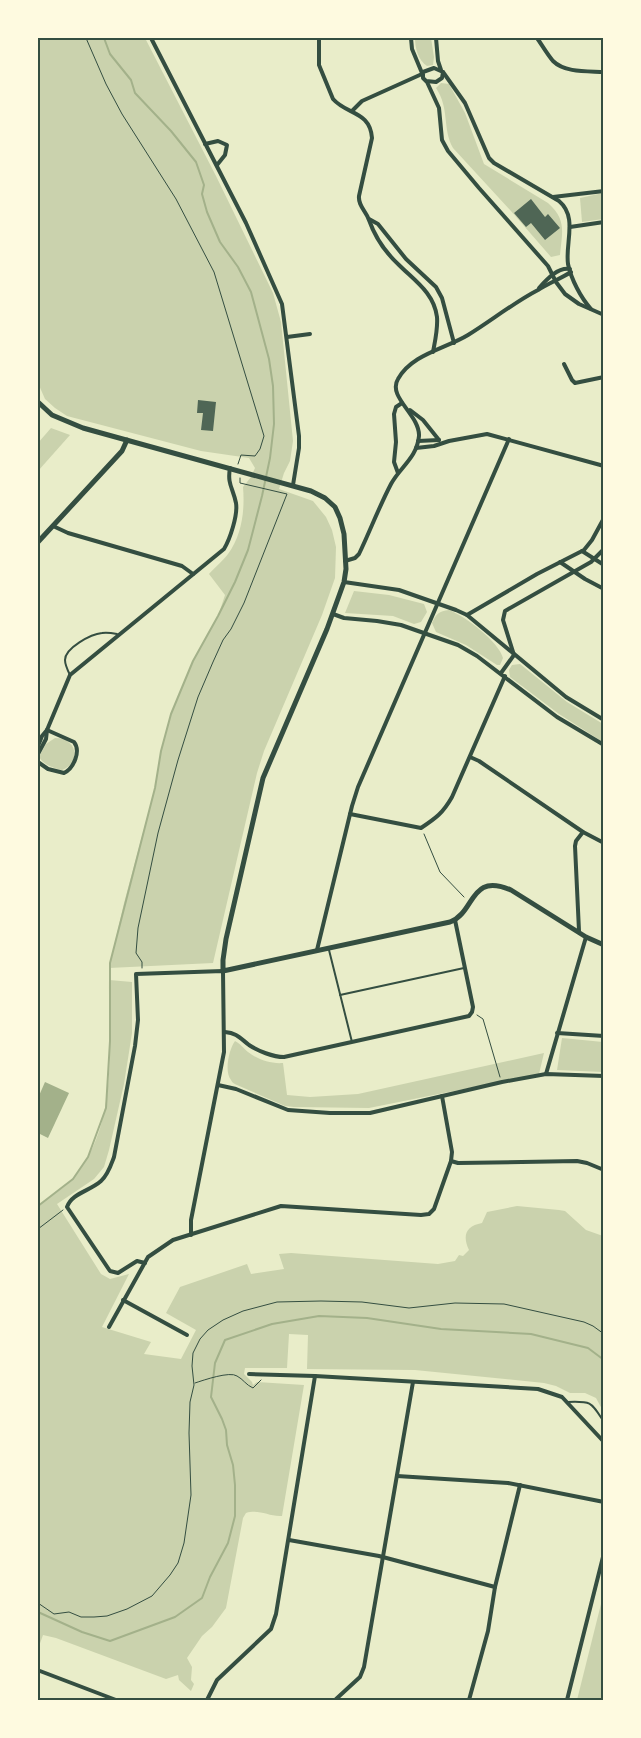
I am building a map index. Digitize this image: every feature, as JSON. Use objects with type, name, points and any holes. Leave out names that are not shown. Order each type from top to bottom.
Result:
[{"type":"street","points":[[151,38],[246,223],[282,304],[288,336],[299,436],[299,448],[292,485]]},
{"type":"street","points":[[320,38],[319,65],[333,99],[367,122],[371,130],[372,138],[358,200],[369,219],[372,229],[392,258],[423,288],[432,300],[437,328],[433,352]]},
{"type":"street","points":[[411,38],[412,49],[423,78],[427,82],[440,108],[442,140],[446,148],[478,188],[548,266],[556,282],[569,297],[604,316]]},
{"type":"street","points":[[436,38],[439,66],[464,100],[489,158],[494,163],[553,197],[566,209],[570,219],[568,262],[570,270],[583,300],[593,310]]},
{"type":"street","points":[[537,38],[559,65],[565,68],[604,72]]},
{"type":"street","points":[[352,111],[362,101],[426,70],[432,68],[442,71]]},
{"type":"street","points":[[427,82],[440,81],[443,76],[442,71]]},
{"type":"street","points":[[205,144],[218,141],[227,146],[226,155],[216,165]]},
{"type":"street","points":[[553,197],[604,191]]},
{"type":"street","points":[[369,219],[378,224],[402,255],[436,287],[442,298],[454,343]]},
{"type":"street","points":[[570,227],[604,222]]},
{"type":"street","points":[[538,290],[562,269],[570,270]]},
{"type":"street","points":[[439,440],[423,420],[402,403],[396,386],[398,379],[415,360],[454,343],[538,290],[556,282],[570,270]]},
{"type":"street","points":[[288,336],[310,334]]},
{"type":"street","points":[[564,364],[575,383],[604,377]]},
{"type":"street","points":[[38,402],[52,415],[67,422],[311,491],[325,498],[335,507],[344,534],[344,582],[334,614],[263,778],[224,948],[224,1052],[191,1220],[191,1235]]},
{"type":"street","points":[[398,473],[394,462],[396,442],[394,415],[395,409],[402,403]]},
{"type":"street","points":[[345,561],[355,558],[359,554],[389,487],[398,473],[409,462],[416,448],[419,432],[416,422],[406,407]]},
{"type":"street","points":[[416,448],[432,447],[449,441],[487,434],[604,466]]},
{"type":"street","points":[[317,950],[350,814],[367,767],[509,439]]},
{"type":"street","points":[[38,542],[122,451],[127,440]]},
{"type":"street","points":[[418,441],[449,441]]},
{"type":"street","points":[[38,754],[46,739],[47,730],[70,675],[219,553],[229,540],[236,505],[229,484],[230,468]]},
{"type":"street","points":[[466,615],[582,551],[592,540],[604,518]]},
{"type":"street","points":[[53,526],[68,533],[182,566],[193,574]]},
{"type":"street","points":[[514,655],[502,620],[504,612],[594,560],[604,549]]},
{"type":"street","points":[[582,551],[604,566]]},
{"type":"street","points":[[560,562],[588,581],[604,589]]},
{"type":"street","points":[[344,582],[398,590],[438,603],[466,615],[566,697],[604,720]]},
{"type":"street","points":[[334,614],[344,618],[401,625],[464,649],[505,676],[557,717],[604,745]]},
{"type":"street","points":[[500,673],[514,655]]},
{"type":"street","points":[[350,814],[421,828],[437,818],[445,809],[470,757],[505,676]]},
{"type":"street","points":[[38,746],[47,730]]},
{"type":"street","points":[[38,762],[48,769],[64,773],[71,768],[78,752],[74,742],[47,730]]},
{"type":"street","points":[[470,757],[479,761],[583,832],[604,843]]},
{"type":"street","points":[[579,931],[576,841],[583,832]]},
{"type":"street","points":[[145,1262],[137,1261],[118,1273],[110,1272],[67,1208],[72,1199],[101,1181],[108,1172],[114,1157],[135,1046],[138,1020],[136,974],[223,971],[455,920],[476,892],[495,886],[511,890],[586,937],[604,945]]},
{"type":"street","points":[[224,1032],[238,1035],[250,1046],[277,1057],[469,1016],[473,1007],[455,920]]},
{"type":"street","points":[[546,1074],[586,937]]},
{"type":"street","points":[[557,1033],[604,1036]]},
{"type":"street","points":[[218,1086],[236,1088],[288,1110],[370,1113],[546,1074],[604,1076]]},
{"type":"street","points":[[109,1328],[145,1262],[152,1254],[173,1240],[281,1206],[429,1214],[434,1209],[451,1161],[452,1152],[442,1096]]},
{"type":"street","points":[[451,1161],[577,1161],[588,1162],[604,1170]]},
{"type":"street","points":[[123,1300],[187,1336]]},
{"type":"street","points":[[249,1374],[538,1389],[557,1394],[568,1402],[604,1442]]},
{"type":"street","points":[[207,1700],[217,1680],[271,1629],[276,1614],[315,1376]]},
{"type":"street","points":[[336,1700],[360,1676],[364,1667],[413,1382]]},
{"type":"street","points":[[397,1476],[520,1485],[604,1502]]},
{"type":"street","points":[[469,1700],[488,1631],[495,1587],[520,1485]]},
{"type":"street","points":[[289,1540],[383,1557],[495,1587]]},
{"type":"street","points":[[567,1700],[604,1552]]},
{"type":"street","points":[[40,1671],[116,1700]]},
{"type":"lane","points":[[70,675],[65,659],[67,653],[72,648],[98,633],[107,632],[119,635]]},
{"type":"lane","points":[[329,948],[352,1042]]},
{"type":"lane","points":[[340,995],[464,968]]},
{"type":"lane","points":[[568,1402],[592,1404],[604,1422]]},
{"type":"path","points":[[86,38],[106,84],[122,114],[176,199],[214,272],[264,436],[260,449],[255,456],[242,454],[238,466]]},
{"type":"path","points":[[136,974],[142,968],[142,962],[136,952],[141,913],[158,832],[185,735],[213,662],[236,619],[287,494],[240,483],[240,478]]},
{"type":"path","points":[[421,828],[440,872],[464,897]]},
{"type":"path","points":[[472,1012],[483,1019],[501,1080]]},
{"type":"path","points":[[38,1229],[67,1208]]},
{"type":"path","points":[[38,1603],[54,1614],[69,1612],[81,1617],[108,1616],[152,1596],[170,1575],[180,1556],[191,1495],[189,1433],[190,1402],[196,1382],[192,1366],[194,1353],[196,1345],[208,1330],[223,1320],[243,1311],[277,1302],[362,1302],[409,1308],[455,1304],[504,1304],[584,1322],[604,1334]]},
{"type":"path","points":[[196,1382],[235,1374],[253,1388],[267,1374]]},
{"type":"shaded area","points":[[38,38],[145,38],[216,176],[273,293],[281,322],[293,441],[290,461],[279,489],[313,501],[326,517],[332,530],[336,547],[335,578],[322,615],[264,751],[257,773],[213,963],[109,968],[124,903],[155,788],[161,751],[171,714],[193,661],[218,616],[225,595],[209,574],[226,557],[237,539],[242,522],[243,487],[255,468],[249,458],[201,451],[67,416],[45,399],[38,383],[38,300],[40,293],[38,291]]},
{"type":"shaded area","points":[[415,38],[431,38],[434,57],[433,65],[427,66],[419,57]]},
{"type":"shaded area","points":[[441,83],[449,84],[465,113],[484,164],[548,203],[554,209],[561,221],[562,227],[560,255],[551,257],[453,148],[448,133],[443,103],[436,88]]},
{"type":"shaded area","points":[[603,193],[603,219],[582,222],[580,198]]},
{"type":"shaded area","points":[[51,428],[70,435],[38,471],[38,443]]},
{"type":"shaded area","points":[[354,591],[389,595],[424,604],[427,612],[421,622],[414,624],[393,616],[345,613]]},
{"type":"shaded area","points":[[449,610],[472,624],[488,637],[503,658],[500,665],[497,665],[466,645],[436,632],[432,623],[435,617],[440,612]]},
{"type":"shaded area","points":[[520,664],[567,702],[603,724],[603,742],[559,714],[510,677],[509,670],[512,665]]},
{"type":"shaded area","points":[[55,738],[68,742],[74,751],[72,762],[62,770],[49,766],[39,757],[46,744]]},
{"type":"shaded area","points":[[109,980],[132,982],[132,1033],[124,1084],[109,1150],[104,1167],[94,1179],[57,1204],[101,1274],[110,1279],[129,1274],[102,1327],[151,1342],[144,1354],[181,1359],[196,1330],[166,1313],[180,1287],[247,1264],[251,1274],[284,1269],[279,1254],[291,1253],[438,1264],[455,1261],[459,1255],[463,1256],[469,1250],[466,1240],[467,1232],[472,1226],[482,1223],[487,1212],[517,1206],[565,1211],[586,1230],[603,1236],[603,1411],[596,1398],[585,1393],[570,1393],[556,1386],[544,1383],[415,1370],[307,1369],[308,1335],[289,1334],[287,1368],[245,1368],[244,1374],[253,1385],[257,1382],[304,1385],[282,1516],[251,1512],[246,1513],[243,1518],[226,1608],[212,1627],[202,1636],[187,1658],[192,1667],[191,1680],[194,1684],[191,1691],[179,1680],[178,1675],[166,1679],[56,1638],[43,1635],[38,1649],[38,1206],[62,1189],[74,1177],[89,1155],[99,1132],[105,1108],[110,1057]]},
{"type":"shaded area","points":[[562,1038],[603,1042],[603,1072],[557,1070]]},
{"type":"shaded area","points":[[235,1041],[246,1051],[260,1059],[274,1063],[283,1063],[287,1095],[310,1097],[358,1094],[544,1053],[539,1074],[369,1108],[294,1107],[285,1106],[232,1082],[228,1066],[229,1055]]},
{"type":"shaded area","points":[[45,1082],[69,1093],[48,1138],[38,1133],[38,1098]]},
{"type":"shaded area","points":[[601,1604],[604,1605],[603,1700],[577,1700]]},
{"type":"building","points":[[531,199],[545,217],[548,214],[560,228],[545,240],[531,223],[526,227],[514,213]]},
{"type":"building","points":[[198,400],[216,402],[213,431],[201,430],[203,413],[197,413]]},
{"type":"waterway","points":[[38,1206],[73,1179],[88,1157],[106,1108],[110,1041],[110,963],[155,788],[161,751],[171,714],[193,661],[235,582],[248,550],[270,458],[274,424],[273,386],[269,359],[251,292],[238,267],[220,242],[207,212],[202,194],[204,185],[196,162],[171,131],[135,93],[131,80],[110,54],[104,38]]},
{"type":"waterway","points":[[38,1612],[82,1632],[110,1641],[175,1617],[202,1598],[210,1577],[228,1543],[235,1516],[233,1465],[227,1445],[226,1430],[211,1397],[215,1363],[225,1340],[272,1324],[319,1316],[367,1318],[441,1329],[531,1334],[588,1348],[604,1360]]}]
